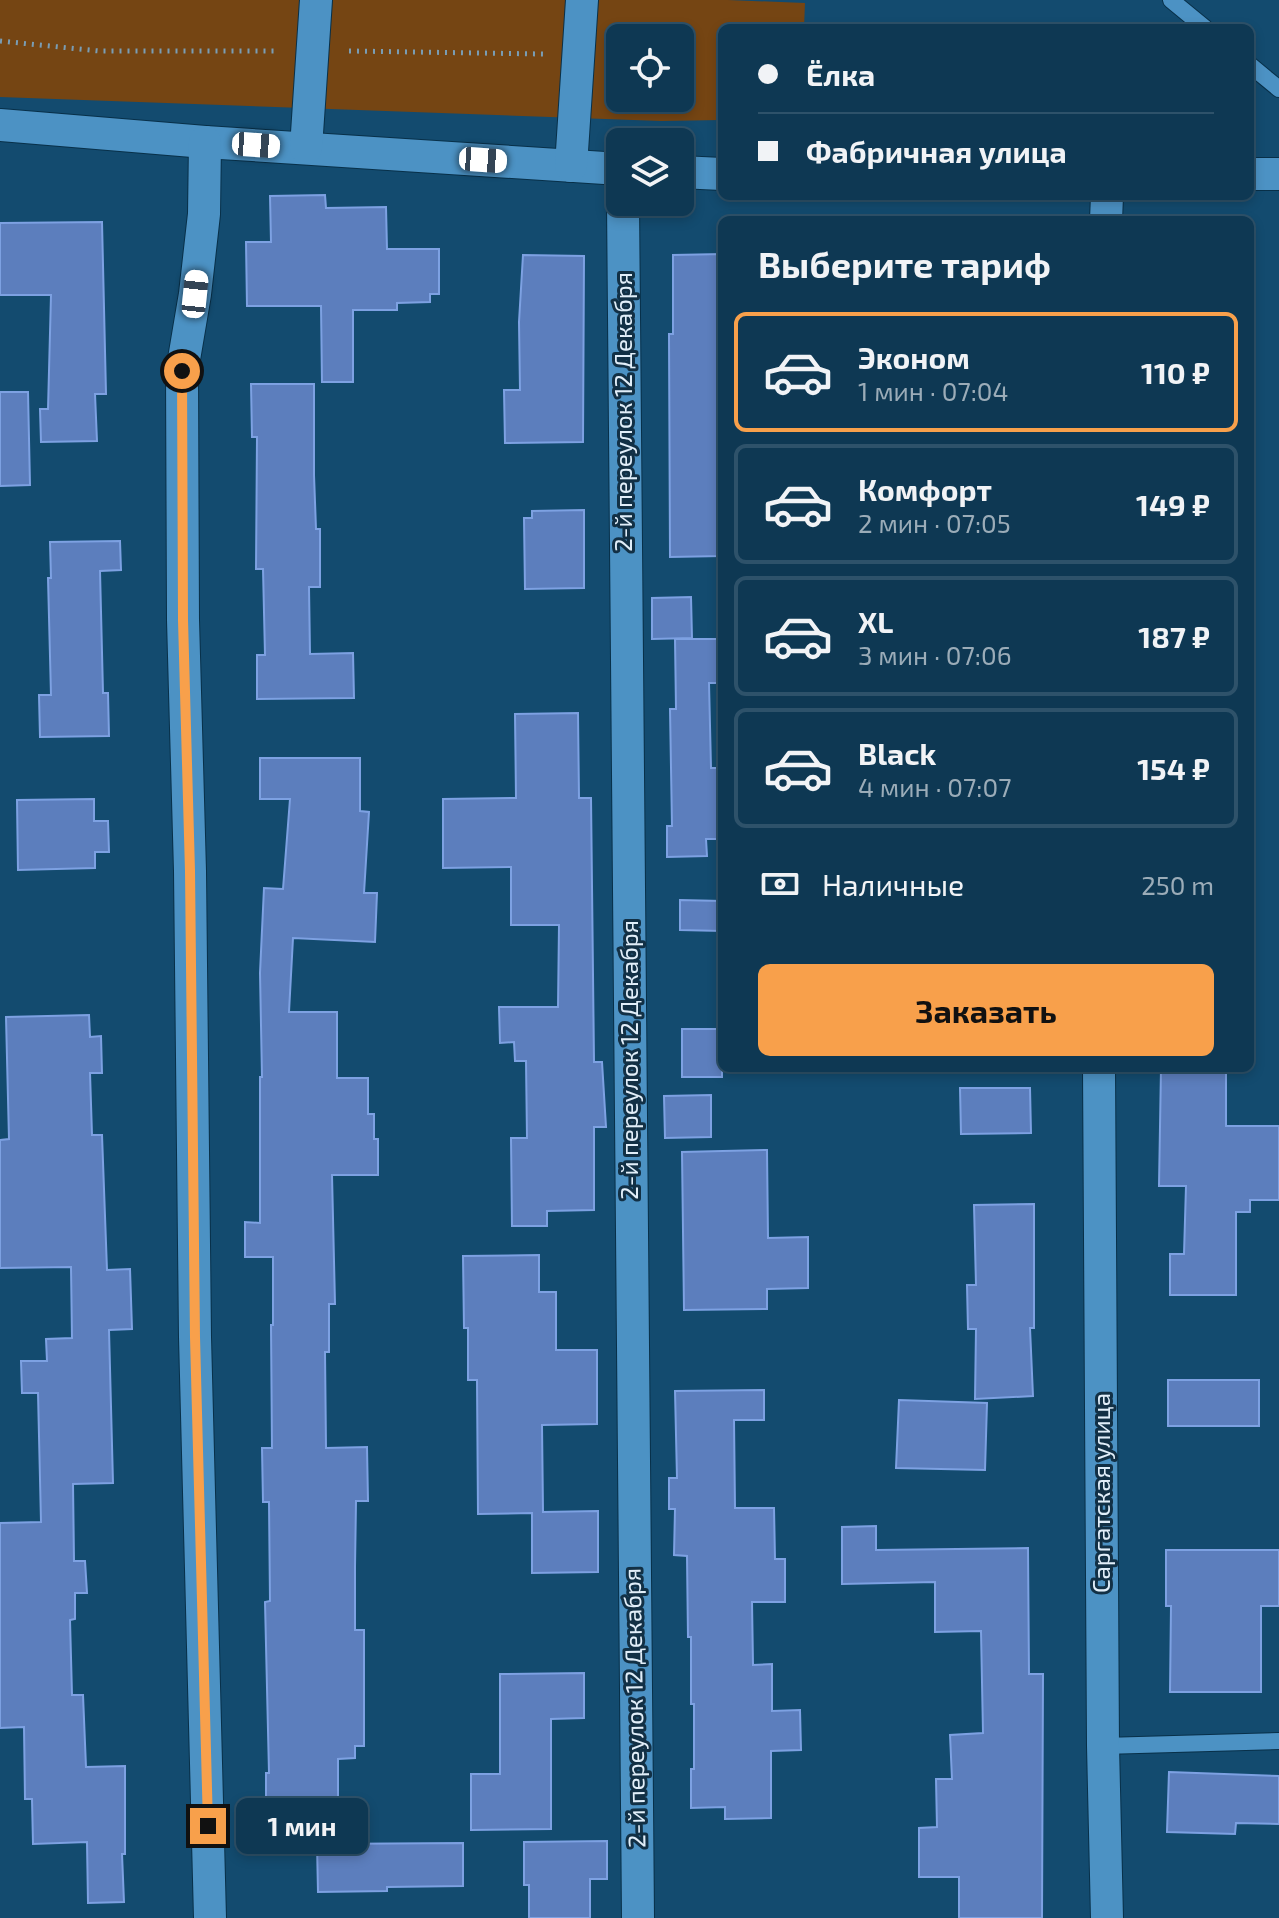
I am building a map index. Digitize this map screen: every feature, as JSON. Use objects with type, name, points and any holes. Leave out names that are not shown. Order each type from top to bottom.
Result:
[{"type":"street","points":[[306,148],[316,0]]},
{"type":"street","points":[[571,166],[582,0]]},
{"type":"street","points":[[0,125],[606,168]]},
{"type":"street","points":[[205,142],[204,214],[182,371],[182,403],[195,1337],[210,1918]]},
{"type":"street","points":[[694,173],[718,174]]},
{"type":"street","points":[[1254,174],[1279,174]]},
{"type":"street","name":"2-й переулок 12 Декабря","points":[[623,216],[638,1918]]},
{"type":"street","name":"Саргатская улица","points":[[1099,1072],[1107,1918]]},
{"type":"lane","points":[[1171,0],[1200,24]]},
{"type":"lane","points":[[1254,68],[1279,89]]},
{"type":"lane","points":[[1103,1746],[1279,1741]]},
{"type":"shaded area","points":[[0,0],[728,0],[805,3],[804,24],[718,24],[718,120],[661,121],[0,97]]},
{"type":"building","points":[[325,195],[326,208],[386,207],[387,249],[439,249],[439,294],[430,294],[430,302],[397,303],[397,310],[353,310],[353,382],[322,382],[321,306],[247,306],[246,242],[271,242],[270,196]]},
{"type":"building","points":[[102,222],[106,394],[95,394],[97,441],[41,442],[40,409],[48,409],[51,295],[0,295],[0,223]]},
{"type":"building","points":[[718,254],[718,556],[670,557],[669,334],[673,334],[673,255]]},
{"type":"building","points":[[523,255],[584,256],[583,442],[505,443],[504,390],[520,390],[519,322]]},
{"type":"building","points":[[251,384],[314,384],[314,475],[316,529],[320,529],[320,587],[309,587],[310,654],[353,653],[354,698],[257,699],[257,655],[265,655],[263,569],[256,569],[257,437],[252,437]]},
{"type":"building","points":[[0,392],[28,392],[30,485],[0,486]]},
{"type":"building","points":[[584,510],[584,588],[525,589],[524,518],[532,518],[532,511]]},
{"type":"building","points":[[120,541],[121,570],[100,571],[103,693],[108,693],[109,736],[40,737],[39,695],[51,695],[50,542]]},
{"type":"building","points":[[691,597],[692,638],[652,639],[652,598]]},
{"type":"building","points":[[675,639],[718,639],[718,683],[709,683],[711,768],[718,768],[718,839],[706,839],[707,856],[667,857],[667,826],[672,826],[670,709],[676,709]]},
{"type":"building","points":[[578,713],[579,798],[591,798],[594,1062],[602,1062],[606,1127],[594,1127],[594,1210],[547,1211],[547,1226],[512,1226],[511,1138],[527,1138],[526,1061],[515,1061],[514,1042],[500,1043],[499,1007],[558,1007],[559,925],[511,925],[511,867],[443,868],[443,799],[516,798],[515,714]]},
{"type":"building","points":[[260,758],[360,758],[360,811],[369,812],[364,893],[377,893],[375,942],[293,938],[289,1012],[337,1012],[337,1078],[368,1078],[368,1114],[374,1114],[374,1139],[378,1139],[378,1175],[332,1175],[335,1304],[329,1304],[329,1352],[325,1352],[326,1448],[367,1447],[368,1501],[356,1501],[355,1630],[364,1630],[364,1746],[355,1746],[355,1758],[338,1759],[338,1820],[266,1821],[266,1773],[269,1773],[265,1602],[270,1601],[269,1502],[263,1502],[262,1448],[272,1448],[273,1257],[245,1257],[245,1222],[260,1223],[260,973],[264,888],[283,889],[290,799],[260,799]]},
{"type":"building","points":[[94,799],[94,821],[108,821],[109,852],[95,852],[95,868],[18,870],[17,800]]},
{"type":"building","points":[[680,900],[718,901],[718,931],[680,930]]},
{"type":"building","points":[[89,1015],[90,1037],[101,1036],[102,1073],[90,1073],[92,1135],[102,1135],[107,1270],[130,1269],[132,1329],[109,1330],[113,1483],[73,1484],[74,1561],[85,1561],[87,1593],[75,1593],[75,1619],[70,1620],[72,1695],[83,1695],[86,1767],[125,1766],[124,1902],[88,1903],[87,1842],[33,1844],[32,1799],[25,1799],[24,1727],[0,1728],[0,1523],[41,1522],[38,1393],[22,1393],[21,1361],[47,1361],[46,1339],[72,1338],[71,1267],[0,1268],[0,1140],[9,1139],[6,1017]]},
{"type":"building","points":[[682,1029],[718,1029],[718,1072],[722,1072],[722,1077],[682,1077]]},
{"type":"building","points":[[1161,1072],[1226,1072],[1226,1126],[1279,1126],[1279,1200],[1250,1200],[1250,1212],[1236,1212],[1236,1295],[1170,1295],[1170,1254],[1184,1254],[1186,1186],[1159,1186]]},
{"type":"building","points":[[960,1088],[1030,1088],[1031,1133],[961,1134]]},
{"type":"building","points":[[711,1095],[711,1137],[665,1138],[664,1096]]},
{"type":"building","points":[[767,1150],[768,1238],[808,1237],[808,1288],[767,1289],[767,1309],[684,1310],[682,1152]]},
{"type":"building","points":[[1034,1204],[1034,1328],[1030,1328],[1033,1396],[975,1399],[976,1329],[968,1329],[967,1285],[976,1285],[974,1205]]},
{"type":"building","points":[[539,1255],[539,1292],[556,1292],[556,1350],[597,1350],[597,1424],[542,1425],[543,1512],[598,1511],[598,1572],[532,1573],[532,1513],[478,1514],[477,1380],[468,1380],[463,1256]]},
{"type":"building","points":[[1168,1380],[1259,1380],[1259,1426],[1168,1426]]},
{"type":"building","points":[[764,1390],[764,1420],[734,1420],[735,1508],[774,1508],[775,1559],[785,1559],[785,1602],[752,1602],[753,1665],[772,1664],[772,1711],[800,1710],[801,1750],[771,1751],[771,1818],[725,1819],[725,1807],[691,1808],[694,1704],[691,1704],[687,1556],[674,1555],[675,1509],[669,1509],[669,1478],[677,1478],[675,1391]]},
{"type":"building","points":[[899,1400],[987,1403],[985,1470],[896,1468]]},
{"type":"building","points":[[876,1526],[876,1550],[1028,1548],[1029,1674],[1043,1674],[1042,1918],[959,1918],[959,1877],[919,1877],[919,1828],[937,1827],[936,1779],[952,1779],[950,1735],[983,1733],[981,1631],[935,1632],[935,1582],[842,1584],[842,1527]]},
{"type":"building","points":[[1166,1550],[1279,1550],[1279,1606],[1261,1606],[1261,1692],[1170,1692],[1171,1606],[1166,1606]]},
{"type":"building","points":[[584,1673],[584,1718],[551,1719],[551,1829],[471,1830],[471,1774],[500,1774],[500,1674]]},
{"type":"building","points":[[1169,1772],[1279,1776],[1279,1824],[1236,1823],[1235,1834],[1167,1832]]},
{"type":"building","points":[[607,1841],[607,1879],[590,1879],[590,1918],[529,1918],[529,1885],[524,1885],[524,1842]]},
{"type":"building","points":[[463,1843],[463,1886],[318,1892],[317,1844]]},
{"type":"route","points":[[182,371],[195,1337],[208,1826]]}]
